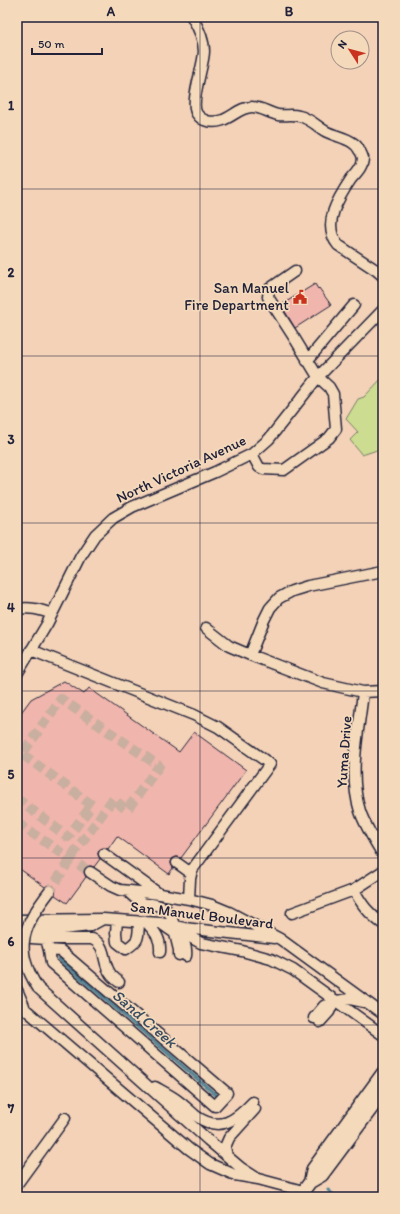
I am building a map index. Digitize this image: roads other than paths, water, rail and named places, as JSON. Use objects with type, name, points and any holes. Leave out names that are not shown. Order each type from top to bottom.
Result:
[{"type":"main road","points":[[304,1190],[313,1169],[383,1073]]},
{"type":"main road","points":[[304,1190],[322,1175],[383,1093]]},
{"type":"street","points":[[192,17],[200,34],[204,51],[194,108],[199,117],[208,121],[220,121],[227,119],[246,108],[258,108],[277,115],[300,116],[306,118],[326,132],[348,140],[358,147],[363,157],[362,163],[359,171],[348,183],[335,206],[332,218],[332,231],[334,240],[338,245],[383,276]]},
{"type":"street","points":[[252,454],[259,467],[263,469],[284,470],[329,438],[336,429],[333,394],[329,387],[318,377],[307,361],[295,339],[268,297],[268,289],[295,271]]},
{"type":"street","points":[[307,361],[354,305]]},
{"type":"street","name":"North Victoria Avenue","points":[[17,674],[52,614],[81,556],[95,534],[113,518],[132,507],[215,472],[252,454],[269,439],[318,377],[383,310]]},
{"type":"street","points":[[250,655],[270,608],[279,598],[292,590],[383,570]]},
{"type":"street","points":[[17,609],[38,608],[52,614]]},
{"type":"street","points":[[206,628],[229,646],[323,683],[363,692],[383,691]]},
{"type":"street","points":[[31,650],[194,715],[218,728],[270,764],[192,870],[189,899]]},
{"type":"street","name":"Yuma Drive","points":[[363,692],[356,750],[356,796],[360,813],[383,855]]},
{"type":"street","points":[[104,854],[160,894]]},
{"type":"street","points":[[177,863],[191,874]]},
{"type":"street","points":[[90,872],[111,886],[120,890],[160,894],[212,905],[229,912],[280,939]]},
{"type":"street","points":[[292,913],[354,890],[383,872]]},
{"type":"street","points":[[354,890],[363,906],[374,918],[383,924]]},
{"type":"street","points":[[50,891],[36,910],[26,928],[24,961],[30,977],[38,988],[136,1076],[241,1168],[258,1179]]},
{"type":"street","points":[[127,891],[142,903],[156,904],[168,910],[174,929],[185,942],[187,950],[182,955]]},
{"type":"street","points":[[17,931],[90,926],[103,919]]},
{"type":"street","name":"San Manuel Boulevard","points":[[17,920],[103,919],[160,923],[174,929],[184,928],[280,939],[383,1014]]},
{"type":"street","points":[[117,920],[117,942],[126,949],[136,943],[143,922],[157,936],[161,944],[160,952]]},
{"type":"street","points":[[184,928],[190,937],[201,944],[242,951],[271,959],[292,970],[334,1002],[383,1035]]},
{"type":"street","points":[[17,937],[97,940],[101,945],[109,972],[119,982]]},
{"type":"street","points":[[46,939],[51,963],[215,1106],[227,1093],[61,951],[49,950]]},
{"type":"street","points":[[17,990],[25,1009]]},
{"type":"street","points":[[334,1002],[350,999],[368,1003]]},
{"type":"street","points":[[17,1000],[25,1009],[189,1149],[210,1164],[235,1175],[304,1190]]},
{"type":"street","points":[[317,1020],[329,1012],[334,1002]]},
{"type":"street","points":[[136,1076],[177,1100],[196,1116],[207,1122],[221,1124],[234,1120],[255,1104],[229,1138],[225,1147],[227,1156]]},
{"type":"street","points":[[17,1184],[65,1118]]},
{"type":"waterway","name":"Sand Creek","points":[[59,959],[216,1095]]},
{"type":"waterway","name":"Sand Creek","points":[[328,1190],[336,1197]]},
{"type":"tunnel","points":[[17,805],[20,801],[68,837],[92,805],[22,754],[61,699],[159,766],[127,810],[113,799],[74,853],[50,891]]},
{"type":"tunnel","points":[[17,823],[90,872]]},
{"type":"place","name":"San Manuel Fire Department","points":[[300,297]]}]
